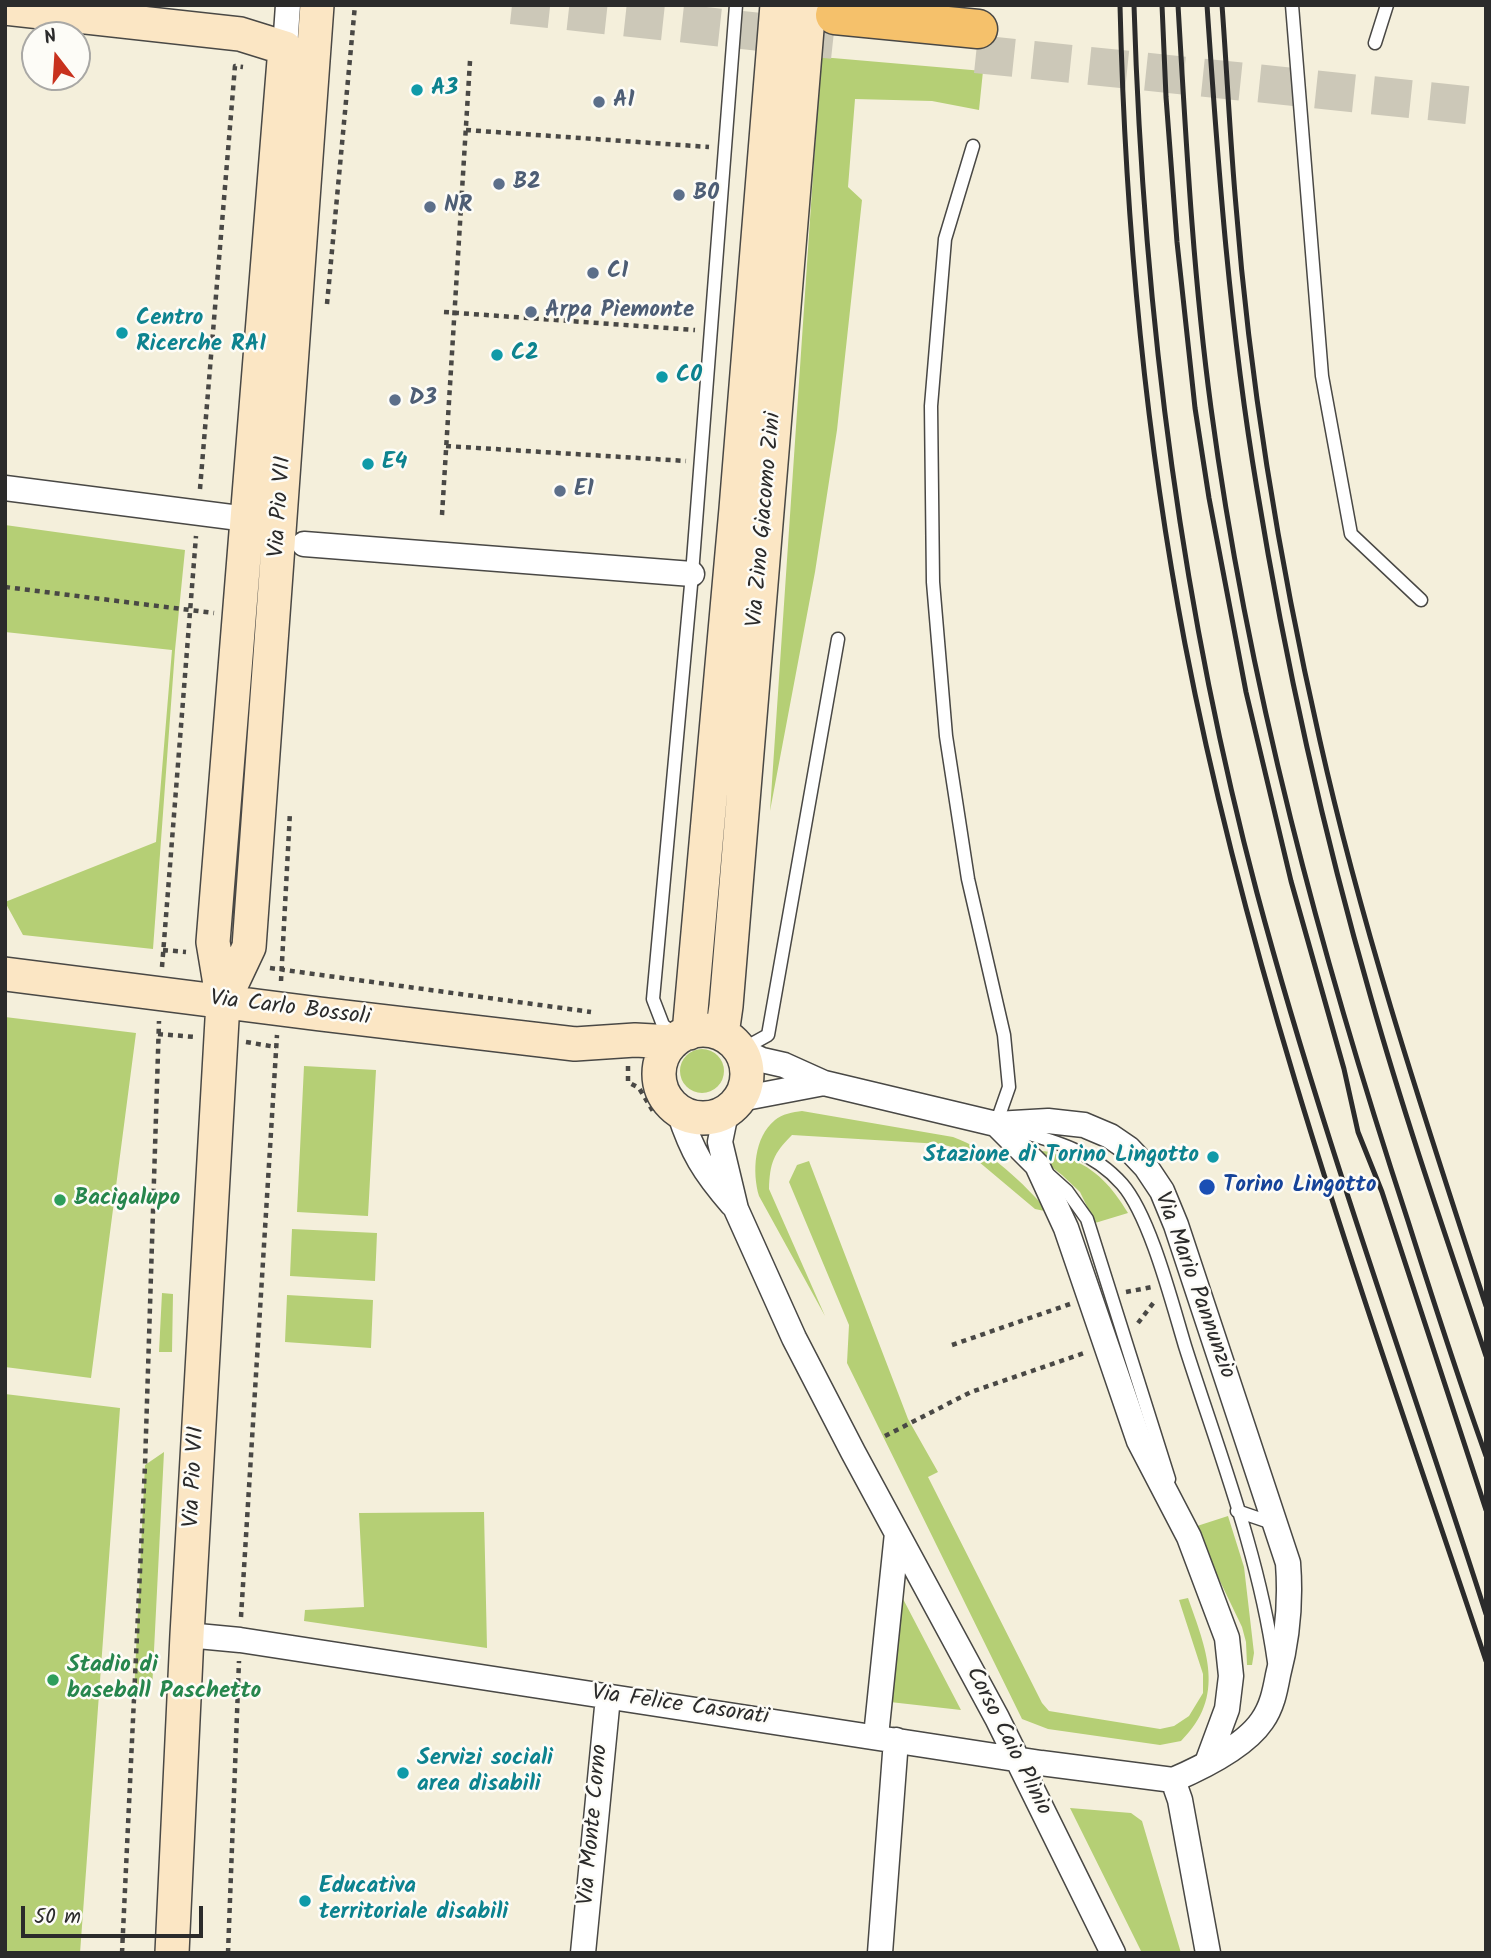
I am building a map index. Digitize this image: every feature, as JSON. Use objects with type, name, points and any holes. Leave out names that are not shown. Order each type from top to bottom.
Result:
[{"type":"main road","points":[[826,20],[977,42]]},
{"type":"street","name":"Via Pio VII","points":[[172,1953],[223,1002],[213,942],[288,5]]},
{"type":"street","name":"Via Pio VII","points":[[223,1002],[249,947],[317,5]]},
{"type":"street","name":"Via Zino Giacomo Zini","points":[[680,1038],[738,495],[777,5]]},
{"type":"street","points":[[5,8],[240,34],[285,48]]},
{"type":"street","name":"Via Zino Giacomo Zini","points":[[731,1042],[726,1006],[826,20]]},
{"type":"street","points":[[5,488],[247,519]]},
{"type":"street","points":[[304,544],[692,574]]},
{"type":"street","name":"Via Carlo Bossoli","points":[[5,974],[575,1044],[633,1062],[659,1077]]},
{"type":"street","points":[[824,1083],[733,1106],[704,1119],[679,1112],[665,1096],[659,1077],[664,1054],[680,1038],[708,1031],[762,1060],[784,1065],[824,1083],[996,1124],[1037,1165],[1116,1342],[1139,1441],[1189,1537],[1227,1638],[1231,1676],[1227,1709],[1207,1763]]},
{"type":"street","name":"Via Carlo Bossoli","points":[[575,1044],[680,1038]]},
{"type":"street","points":[[731,1042],[746,1061],[748,1073],[746,1088],[733,1106]]},
{"type":"street","name":"Corso Caio Plinio","points":[[733,1106],[720,1142],[736,1209],[804,1358],[997,1718],[1113,1953]]},
{"type":"street","name":"Corso Caio Plinio","points":[[679,1112],[689,1143],[702,1167],[736,1209]]},
{"type":"street","name":"Via Mario Pannunzio","points":[[996,1124],[1048,1121],[1084,1125],[1119,1142],[1146,1167],[1162,1191],[1288,1563],[1290,1599],[1287,1637],[1269,1709],[1262,1721],[1243,1739],[1207,1763],[1173,1780]]},
{"type":"street","points":[[880,1953],[886,1738],[897,1533]]},
{"type":"street","name":"Via Felice Casorati","points":[[187,1635],[240,1640],[1041,1763],[1173,1780]]},
{"type":"street","name":"Via Monte Corno","points":[[583,1953],[608,1696]]},
{"type":"street","points":[[1173,1780],[1180,1800],[1208,1953]]},
{"type":"lane","points":[[680,1038],[663,1025],[653,999],[692,574],[736,5]]},
{"type":"lane","points":[[1292,5],[1322,376],[1351,534],[1421,600]]},
{"type":"lane","points":[[1375,43],[1387,5]]},
{"type":"lane","points":[[973,146],[945,239],[930,406],[933,569],[946,736],[968,879],[1004,1035],[1009,1087],[996,1124]]},
{"type":"lane","points":[[731,1042],[768,1035],[838,639]]},
{"type":"lane","name":"Via Mario Pannunzio","points":[[996,1124],[1063,1143],[1101,1163],[1124,1185],[1141,1213],[1237,1511],[1268,1621],[1276,1683]]},
{"type":"lane","points":[[1237,1511],[1275,1524]]},
{"type":"path","points":[[349,71],[355,5]]},
{"type":"path","points":[[442,515],[470,61]]},
{"type":"path","points":[[466,130],[715,147]]},
{"type":"path","points":[[444,312],[701,330]]},
{"type":"path","points":[[446,446],[691,461]]},
{"type":"path","points":[[5,587],[240,616]]},
{"type":"path","points":[[282,971],[592,1013]]},
{"type":"path","points":[[122,1953],[145,1465],[158,1034]]},
{"type":"path","points":[[228,1953],[240,1640],[276,1047]]},
{"type":"path","points":[[885,1436],[971,1392],[1116,1342],[1166,1284]]},
{"type":"green space","points":[[821,57],[983,71],[979,110],[932,101],[855,99],[848,187],[862,200],[837,430],[815,572],[770,811]]},
{"type":"green space","points":[[5,525],[185,550],[153,949],[23,935],[5,902],[156,842],[172,650],[5,632]]},
{"type":"green space","name":"Bacigalupo","points":[[5,1017],[136,1033],[91,1378],[5,1367]]},
{"type":"green space","points":[[702,1049],[711,1050],[718,1055],[723,1062],[723,1080],[718,1087],[711,1092],[702,1093],[693,1092],[686,1087],[681,1080],[680,1071],[681,1062],[686,1055],[693,1050]]},
{"type":"green space","points":[[304,1066],[376,1070],[368,1216],[297,1212]]},
{"type":"green space","points":[[802,1111],[953,1137],[993,1159],[1049,1212],[1035,1209],[966,1151],[941,1144],[792,1135],[774,1159],[769,1189],[825,1316],[759,1196],[757,1187],[756,1155],[768,1127],[781,1116]]},
{"type":"green space","points":[[1052,1152],[1078,1162],[1096,1173],[1110,1187],[1128,1213],[1095,1223],[1080,1192],[1039,1157],[1038,1153]]},
{"type":"green space","points":[[809,1161],[908,1419],[938,1472],[928,1477],[1042,1703],[1049,1711],[1160,1729],[1174,1726],[1189,1716],[1203,1693],[1203,1674],[1179,1600],[1188,1598],[1201,1636],[1209,1672],[1204,1707],[1181,1741],[1160,1745],[1048,1729],[1022,1719],[847,1363],[849,1325],[789,1182],[797,1165]]},
{"type":"green space","points":[[292,1229],[377,1233],[375,1281],[290,1276]]},
{"type":"green space","points":[[162,1293],[173,1294],[172,1352],[159,1352]]},
{"type":"green space","points":[[287,1295],[373,1300],[371,1348],[285,1342]]},
{"type":"green space","name":"Stadio di baseball Paschetto","points":[[5,1394],[120,1408],[80,1953],[5,1953]]},
{"type":"green space","points":[[164,1452],[152,1690],[134,1693],[145,1465]]},
{"type":"green space","points":[[484,1512],[487,1648],[304,1621],[305,1610],[364,1607],[359,1513]]},
{"type":"green space","points":[[1228,1516],[1244,1567],[1254,1653],[1252,1665],[1247,1665],[1242,1627],[1194,1527]]},
{"type":"green space","points":[[902,1597],[961,1710],[890,1702]]},
{"type":"green space","points":[[1070,1808],[1131,1813],[1142,1821],[1181,1953],[1142,1953]]},
{"type":"tunnel","points":[[512,5],[834,40]]},
{"type":"tunnel","points":[[976,54],[1486,107]]},
{"type":"railway","points":[[1120,5],[1132,245],[1148,406],[1171,565],[1213,774],[1280,1030],[1319,1157],[1486,1661]]},
{"type":"railway","points":[[1134,5],[1146,229],[1170,452],[1207,674],[1230,784],[1257,893],[1309,1074],[1486,1614]]},
{"type":"railway","points":[[1162,5],[1177,242],[1195,408],[1209,498],[1246,692],[1291,881],[1344,1069],[1358,1132],[1382,1192],[1486,1510]]},
{"type":"railway","points":[[1178,5],[1199,307],[1211,408],[1245,615],[1317,920],[1376,1121],[1486,1456]]},
{"type":"railway","points":[[1207,5],[1239,369],[1257,489],[1293,681],[1321,809],[1371,998],[1412,1133],[1486,1356]]},
{"type":"railway","points":[[1222,5],[1234,181],[1249,340],[1268,475],[1305,675],[1337,813],[1375,955],[1486,1306]]},
{"type":"place","name":"A3","points":[[417,90]]},
{"type":"place","name":"A1","points":[[599,102]]},
{"type":"place","name":"B2","points":[[499,184]]},
{"type":"place","name":"B0","points":[[679,195]]},
{"type":"place","name":"NR","points":[[430,207]]},
{"type":"place","name":"C1","points":[[593,273]]},
{"type":"place","name":"Arpa Piemonte","points":[[531,312]]},
{"type":"place","name":"Centro Ricerche RAI","points":[[122,333]]},
{"type":"place","name":"C2","points":[[497,355]]},
{"type":"place","name":"C0","points":[[662,377]]},
{"type":"place","name":"D3","points":[[395,400]]},
{"type":"place","name":"E4","points":[[368,464]]},
{"type":"place","name":"E1","points":[[560,491]]},
{"type":"place","name":"Stazione di Torino Lingotto","points":[[1213,1157]]},
{"type":"place","name":"Torino Lingotto","points":[[1207,1187]]},
{"type":"place","name":"Bacigalupo","points":[[60,1200]]},
{"type":"place","name":"Stadio di baseball Paschetto","points":[[53,1680]]},
{"type":"place","name":"Servizi sociali area disabili","points":[[403,1773]]},
{"type":"place","name":"Educativa territoriale disabili","points":[[305,1901]]}]
